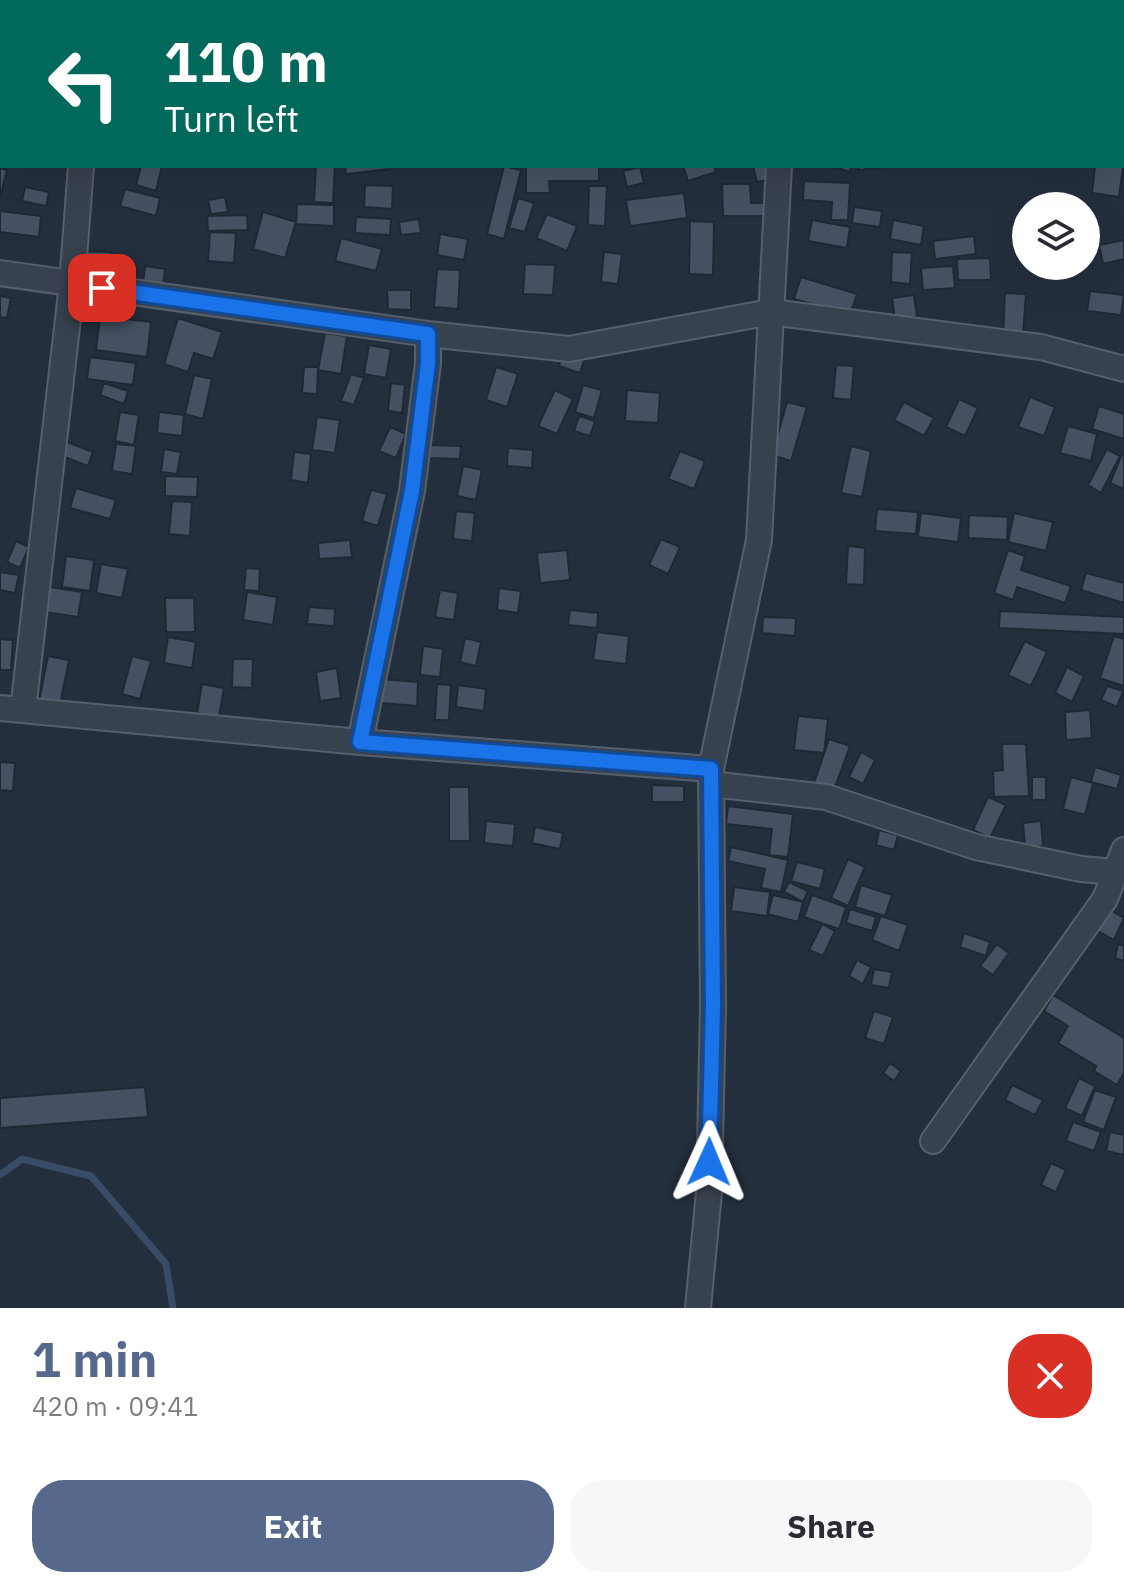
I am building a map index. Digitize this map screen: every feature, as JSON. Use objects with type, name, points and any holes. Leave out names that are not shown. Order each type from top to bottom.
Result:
[{"type":"street","points":[[606,0],[651,0]]},
{"type":"street","points":[[81,168],[72,284],[12,709],[711,776],[826,797],[976,847],[1081,869],[1122,856]]},
{"type":"street","points":[[698,1308],[709,1192],[711,1115],[711,776],[759,540],[779,168]]},
{"type":"street","points":[[0,273],[428,334],[569,349],[771,312],[1041,347],[1124,369]]},
{"type":"street","points":[[360,742],[412,491],[428,363],[428,334]]},
{"type":"street","points":[[933,1141],[1105,899],[1122,856]]},
{"type":"building","points":[[0,168],[7,170],[0,198]]},
{"type":"building","points":[[140,168],[162,168],[156,191],[136,185]]},
{"type":"building","points":[[316,168],[335,168],[333,203],[314,202]]},
{"type":"building","points":[[345,168],[389,168],[389,169],[346,174]]},
{"type":"building","points":[[504,168],[521,170],[504,239],[487,234]]},
{"type":"building","points":[[526,168],[599,168],[599,181],[549,181],[550,193],[526,193]]},
{"type":"building","points":[[640,168],[644,183],[627,187],[623,171]]},
{"type":"building","points":[[684,168],[715,168],[716,172],[688,181]]},
{"type":"building","points":[[754,168],[774,168],[777,178],[757,182]]},
{"type":"building","points":[[1095,168],[1123,168],[1119,197],[1092,192]]},
{"type":"building","points":[[804,181],[850,183],[848,220],[831,220],[832,202],[803,200]]},
{"type":"building","points":[[722,184],[750,184],[751,203],[766,203],[766,216],[723,216]]},
{"type":"building","points":[[365,185],[393,186],[392,209],[364,207]]},
{"type":"building","points":[[589,186],[607,186],[605,226],[588,225]]},
{"type":"building","points":[[25,187],[49,192],[46,206],[22,201]]},
{"type":"building","points":[[125,189],[160,198],[156,216],[120,206]]},
{"type":"building","points":[[684,193],[687,218],[630,226],[626,200]]},
{"type":"building","points":[[225,197],[228,212],[211,214],[208,200]]},
{"type":"building","points":[[518,198],[534,203],[525,232],[509,228]]},
{"type":"building","points":[[297,204],[334,205],[334,226],[296,224]]},
{"type":"building","points":[[854,207],[882,211],[880,227],[852,223]]},
{"type":"building","points":[[0,211],[41,216],[39,237],[0,232]]},
{"type":"building","points":[[263,212],[296,222],[285,258],[253,249]]},
{"type":"building","points":[[547,214],[577,226],[567,251],[536,238]]},
{"type":"building","points":[[247,215],[248,230],[208,231],[207,216]]},
{"type":"building","points":[[356,217],[391,219],[390,235],[355,233]]},
{"type":"building","points":[[419,219],[421,233],[401,235],[399,222]]},
{"type":"building","points":[[812,220],[850,227],[847,248],[808,241]]},
{"type":"building","points":[[893,220],[924,226],[921,245],[890,239]]},
{"type":"building","points":[[690,221],[714,222],[713,275],[689,274]]},
{"type":"building","points":[[210,232],[236,233],[234,263],[208,261]]},
{"type":"building","points":[[440,234],[468,239],[464,260],[437,255]]},
{"type":"building","points":[[974,236],[976,254],[935,259],[933,241]]},
{"type":"building","points":[[341,238],[382,249],[376,271],[335,261]]},
{"type":"building","points":[[1124,240],[1124,259],[1103,264],[1100,245]]},
{"type":"building","points":[[83,251],[112,252],[112,270],[83,269]]},
{"type":"building","points":[[604,252],[622,254],[618,284],[601,282]]},
{"type":"building","points":[[892,252],[912,253],[910,284],[891,282]]},
{"type":"building","points":[[990,258],[991,280],[958,280],[957,259]]},
{"type":"building","points":[[525,264],[555,265],[553,295],[523,294]]},
{"type":"building","points":[[145,266],[165,269],[163,287],[143,284]]},
{"type":"building","points":[[953,266],[955,288],[923,290],[921,268]]},
{"type":"building","points":[[437,269],[460,270],[458,309],[434,307]]},
{"type":"building","points":[[801,277],[857,294],[850,315],[794,299]]},
{"type":"building","points":[[387,290],[411,290],[411,310],[388,309]]},
{"type":"building","points":[[1090,291],[1124,295],[1121,315],[1087,311]]},
{"type":"building","points":[[1005,293],[1026,294],[1023,335],[1003,334]]},
{"type":"building","points":[[914,295],[917,317],[895,319],[892,298]]},
{"type":"building","points":[[0,296],[11,298],[7,318],[0,317]]},
{"type":"building","points":[[100,316],[151,322],[147,357],[96,350]]},
{"type":"building","points":[[178,318],[222,332],[213,359],[194,353],[188,372],[164,364]]},
{"type":"building","points":[[325,333],[347,336],[341,374],[318,370]]},
{"type":"building","points":[[369,345],[391,349],[386,378],[364,374]]},
{"type":"building","points":[[563,353],[584,360],[580,373],[559,366]]},
{"type":"building","points":[[90,357],[136,363],[133,385],[87,379]]},
{"type":"building","points":[[836,365],[854,366],[851,400],[833,398]]},
{"type":"building","points":[[304,367],[318,367],[317,394],[302,393]]},
{"type":"building","points":[[496,367],[518,374],[507,407],[486,400]]},
{"type":"building","points":[[351,374],[364,378],[354,405],[341,401]]},
{"type":"building","points":[[194,375],[212,379],[203,419],[185,414]]},
{"type":"building","points":[[104,383],[128,391],[124,404],[100,395]]},
{"type":"building","points":[[391,383],[405,385],[402,413],[388,411]]},
{"type":"building","points":[[583,385],[602,390],[594,418],[575,412]]},
{"type":"building","points":[[555,390],[573,399],[557,434],[538,426]]},
{"type":"building","points":[[627,390],[660,393],[658,423],[625,421]]},
{"type":"building","points":[[1030,397],[1055,407],[1044,436],[1018,427]]},
{"type":"building","points":[[959,399],[978,408],[965,436],[946,427]]},
{"type":"building","points":[[787,402],[807,407],[791,461],[772,455]]},
{"type":"building","points":[[904,402],[934,418],[924,436],[894,420]]},
{"type":"building","points":[[1099,406],[1124,414],[1124,439],[1092,429]]},
{"type":"building","points":[[120,412],[139,415],[134,445],[115,441]]},
{"type":"building","points":[[159,412],[184,415],[182,436],[157,433]]},
{"type":"building","points":[[579,416],[595,421],[590,436],[574,431]]},
{"type":"building","points":[[317,417],[340,420],[335,453],[312,450]]},
{"type":"building","points":[[1068,426],[1097,434],[1091,461],[1060,453]]},
{"type":"building","points":[[390,427],[406,434],[396,458],[379,451]]},
{"type":"building","points":[[67,442],[93,452],[88,466],[62,456]]},
{"type":"building","points":[[116,444],[136,446],[132,474],[112,471]]},
{"type":"building","points":[[429,445],[461,446],[460,459],[428,458]]},
{"type":"building","points":[[851,446],[871,451],[862,497],[841,493]]},
{"type":"building","points":[[508,448],[533,450],[532,468],[507,466]]},
{"type":"building","points":[[164,449],[181,452],[177,474],[161,472]]},
{"type":"building","points":[[1107,449],[1120,456],[1101,493],[1088,485]]},
{"type":"building","points":[[680,451],[705,461],[694,489],[668,479]]},
{"type":"building","points":[[294,452],[311,454],[308,483],[291,480]]},
{"type":"building","points":[[1124,455],[1124,489],[1110,483]]},
{"type":"building","points":[[463,466],[482,470],[476,500],[457,496]]},
{"type":"building","points":[[165,476],[198,477],[197,497],[165,496]]},
{"type":"building","points":[[76,488],[116,500],[110,519],[70,508]]},
{"type":"building","points":[[371,490],[387,494],[378,526],[362,521]]},
{"type":"building","points":[[172,501],[192,502],[190,536],[169,534]]},
{"type":"building","points":[[877,509],[918,512],[916,534],[875,531]]},
{"type":"building","points":[[456,511],[475,513],[472,541],[453,539]]},
{"type":"building","points":[[921,513],[961,518],[958,542],[918,537]]},
{"type":"building","points":[[1014,513],[1053,522],[1046,551],[1008,542]]},
{"type":"building","points":[[969,515],[1008,517],[1007,540],[968,538]]},
{"type":"building","points":[[661,539],[680,547],[668,574],[649,565]]},
{"type":"building","points":[[350,540],[352,557],[319,559],[318,543]]},
{"type":"building","points":[[16,541],[29,547],[20,568],[7,562]]},
{"type":"building","points":[[848,546],[865,548],[864,585],[846,584]]},
{"type":"building","points":[[567,550],[570,580],[540,583],[537,553]]},
{"type":"building","points":[[1008,550],[1025,556],[1021,570],[1071,586],[1065,603],[1017,587],[1013,600],[994,593]]},
{"type":"building","points":[[66,556],[94,560],[90,591],[62,587]]},
{"type":"building","points":[[101,564],[128,569],[122,598],[96,593]]},
{"type":"building","points":[[246,568],[260,569],[259,591],[244,590]]},
{"type":"building","points":[[0,572],[19,575],[15,593],[0,590]]},
{"type":"building","points":[[1086,573],[1124,583],[1124,603],[1081,590]]},
{"type":"building","points":[[50,587],[82,592],[78,617],[45,612]]},
{"type":"building","points":[[499,588],[521,591],[518,613],[497,610]]},
{"type":"building","points":[[440,590],[458,593],[454,620],[435,617]]},
{"type":"building","points":[[247,592],[277,597],[273,625],[243,620]]},
{"type":"building","points":[[165,598],[194,598],[195,632],[166,632]]},
{"type":"building","points":[[309,607],[335,609],[334,626],[307,624]]},
{"type":"building","points":[[570,610],[598,613],[597,628],[568,625]]},
{"type":"building","points":[[1000,611],[1124,617],[1124,634],[999,628]]},
{"type":"building","points":[[763,617],[796,618],[795,636],[762,633]]},
{"type":"building","points":[[597,632],[629,636],[626,664],[593,660]]},
{"type":"building","points":[[1114,636],[1124,639],[1124,686],[1100,678]]},
{"type":"building","points":[[168,637],[196,642],[192,668],[164,663]]},
{"type":"building","points":[[465,638],[481,642],[476,666],[460,662]]},
{"type":"building","points":[[0,639],[13,640],[11,670],[0,670]]},
{"type":"building","points":[[1025,641],[1047,652],[1031,686],[1008,675]]},
{"type":"building","points":[[423,646],[443,649],[440,677],[420,675]]},
{"type":"building","points":[[48,656],[69,660],[59,710],[38,706]]},
{"type":"building","points":[[132,656],[151,661],[140,699],[122,694]]},
{"type":"building","points":[[233,659],[253,659],[252,688],[232,687]]},
{"type":"building","points":[[1067,667],[1084,676],[1072,702],[1055,693]]},
{"type":"building","points":[[337,668],[341,698],[320,701],[316,672]]},
{"type":"building","points":[[382,679],[418,682],[417,706],[381,703]]},
{"type":"building","points":[[202,684],[224,688],[219,717],[197,713]]},
{"type":"building","points":[[437,684],[451,685],[449,720],[435,720]]},
{"type":"building","points":[[458,685],[486,689],[484,711],[456,707]]},
{"type":"building","points":[[1107,686],[1123,691],[1117,707],[1101,700]]},
{"type":"building","points":[[1090,710],[1092,738],[1066,740],[1065,712]]},
{"type":"building","points":[[798,716],[828,719],[824,753],[794,750]]},
{"type":"building","points":[[829,739],[850,746],[833,793],[813,786]]},
{"type":"building","points":[[1002,744],[1026,744],[1029,796],[994,797],[993,771],[1003,770]]},
{"type":"building","points":[[861,752],[875,760],[863,784],[849,777]]},
{"type":"building","points":[[0,762],[15,763],[13,791],[0,790]]},
{"type":"building","points":[[1095,767],[1121,775],[1117,789],[1091,782]]},
{"type":"building","points":[[1032,777],[1046,777],[1046,800],[1032,800]]},
{"type":"building","points":[[1071,777],[1093,783],[1085,815],[1063,809]]},
{"type":"building","points":[[652,785],[684,786],[684,802],[652,802]]},
{"type":"building","points":[[449,787],[469,787],[470,841],[449,841]]},
{"type":"building","points":[[988,797],[1006,805],[990,838],[973,830]]},
{"type":"building","points":[[728,806],[793,814],[788,857],[769,855],[772,829],[726,824]]},
{"type":"building","points":[[486,821],[515,824],[513,846],[484,843]]},
{"type":"building","points":[[1041,821],[1043,846],[1025,848],[1023,823]]},
{"type":"building","points":[[535,827],[563,833],[560,849],[532,843]]},
{"type":"building","points":[[879,830],[898,835],[894,850],[876,845]]},
{"type":"building","points":[[731,847],[788,860],[781,892],[761,888],[765,869],[728,861]]},
{"type":"building","points":[[848,859],[865,867],[848,906],[831,898]]},
{"type":"building","points":[[797,862],[825,869],[820,889],[791,881]]},
{"type":"building","points":[[789,882],[808,891],[803,902],[784,892]]},
{"type":"building","points":[[861,885],[892,895],[885,916],[855,907]]},
{"type":"building","points":[[734,887],[770,892],[767,916],[731,911]]},
{"type":"building","points":[[773,895],[803,902],[798,922],[768,914]]},
{"type":"building","points":[[812,895],[846,907],[839,929],[804,917]]},
{"type":"building","points":[[850,909],[876,917],[872,931],[846,923]]},
{"type":"building","points":[[1110,910],[1124,918],[1114,940],[1098,931]]},
{"type":"building","points":[[881,916],[908,925],[899,951],[872,940]]},
{"type":"building","points":[[822,924],[835,931],[823,956],[809,950]]},
{"type":"building","points":[[964,933],[990,942],[986,956],[960,947]]},
{"type":"building","points":[[997,944],[1009,953],[993,975],[980,966]]},
{"type":"building","points":[[1118,944],[1124,946],[1124,961],[1115,958]]},
{"type":"building","points":[[857,960],[871,967],[863,984],[849,976]]},
{"type":"building","points":[[874,969],[892,972],[889,988],[871,985]]},
{"type":"building","points":[[1053,995],[1124,1038],[1124,1073],[1117,1085],[1094,1071],[1096,1066],[1058,1043],[1068,1026],[1044,1011]]},
{"type":"building","points":[[874,1011],[893,1017],[884,1044],[865,1038]]},
{"type":"building","points":[[890,1063],[901,1071],[894,1081],[883,1073]]},
{"type":"building","points":[[1079,1078],[1095,1086],[1082,1116],[1065,1108]]},
{"type":"building","points":[[1012,1085],[1043,1100],[1035,1115],[1005,1100]]},
{"type":"building","points":[[145,1087],[148,1117],[0,1128],[0,1098]]},
{"type":"building","points":[[1095,1090],[1116,1097],[1104,1130],[1083,1122]]},
{"type":"building","points":[[1073,1122],[1101,1132],[1094,1151],[1066,1141]]},
{"type":"building","points":[[1110,1132],[1124,1135],[1124,1155],[1106,1151]]},
{"type":"building","points":[[1051,1163],[1066,1170],[1056,1192],[1041,1185]]},
{"type":"waterway","points":[[0,1175],[22,1159],[91,1176],[166,1264],[173,1308]]},
{"type":"route","points":[[102,288],[428,334],[428,363],[412,491],[360,742],[711,769],[713,1007],[709,1162]]}]
